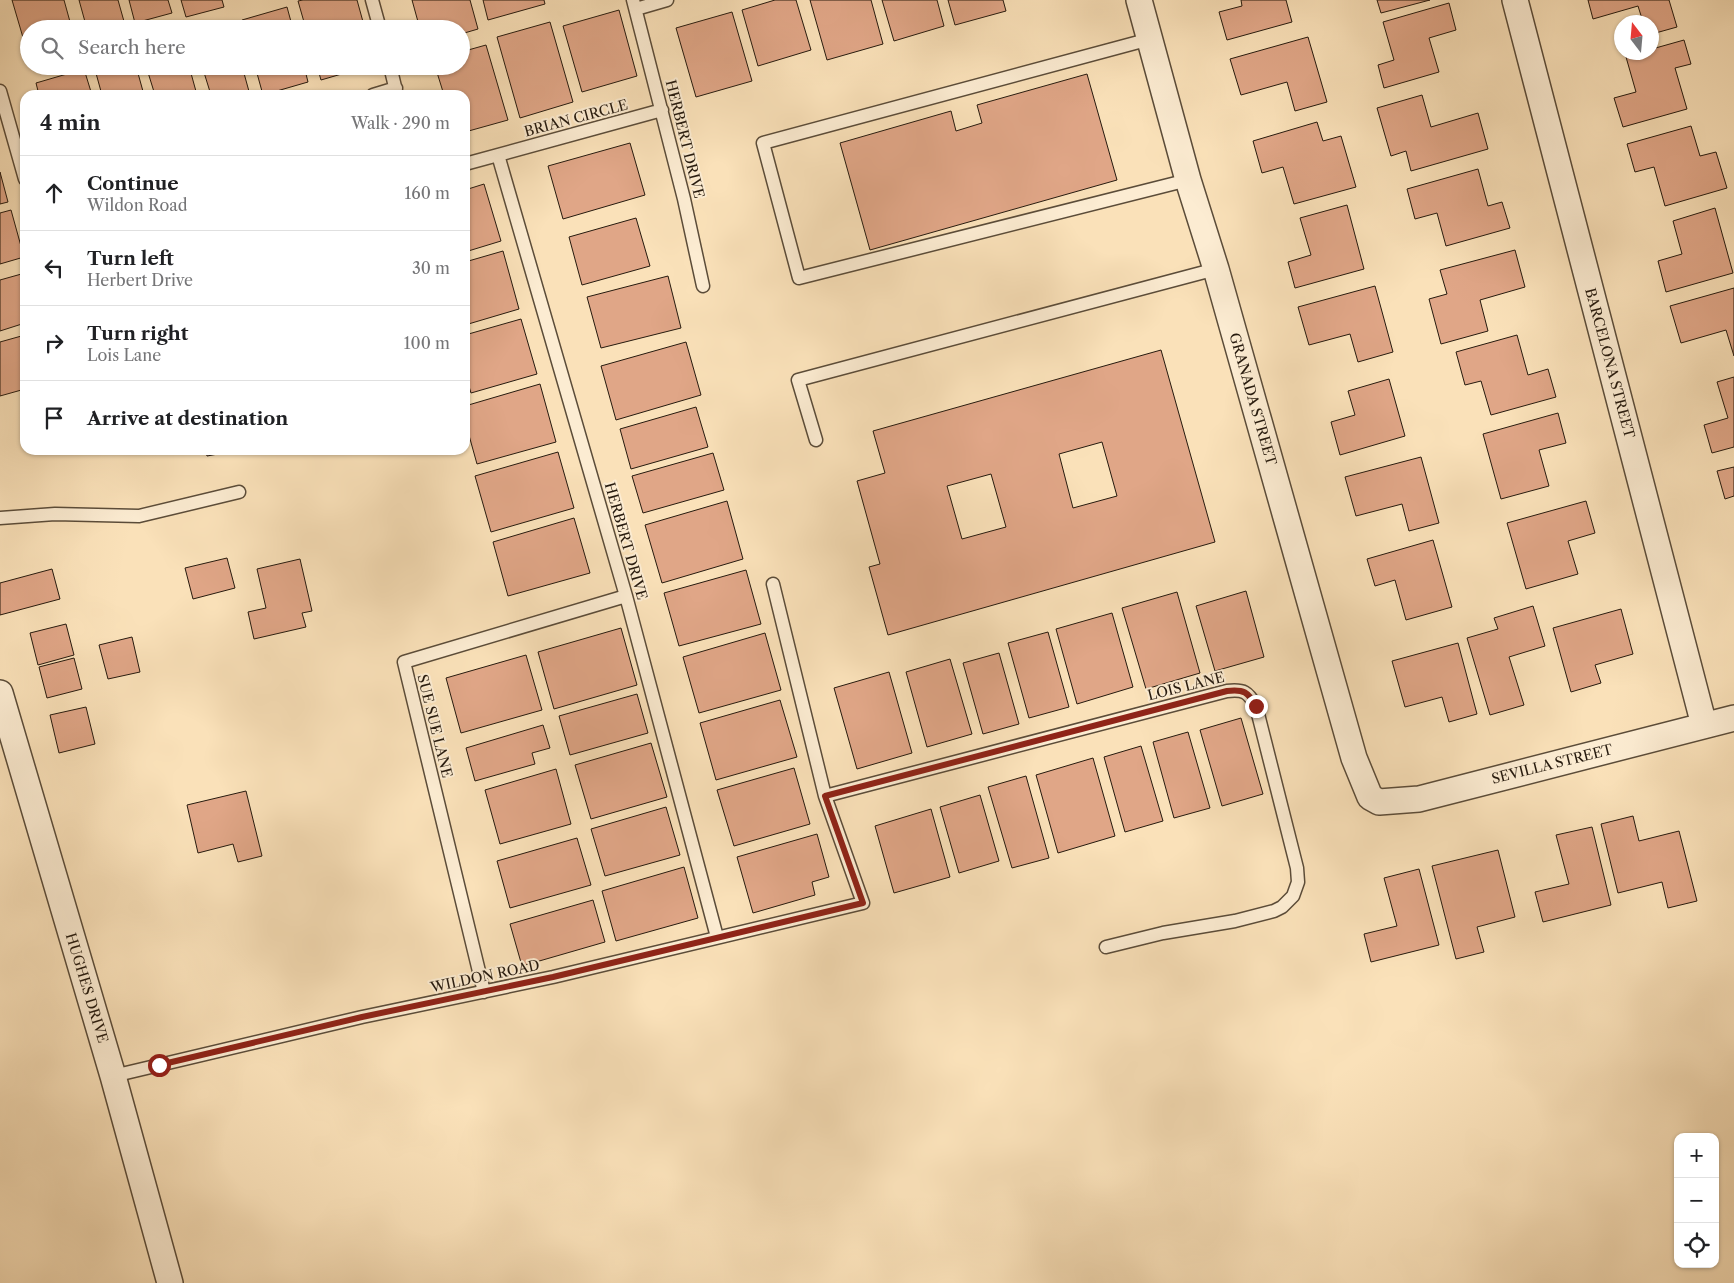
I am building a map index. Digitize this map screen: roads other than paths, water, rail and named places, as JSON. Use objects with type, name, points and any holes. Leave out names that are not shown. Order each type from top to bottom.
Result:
[{"type":"street","name":"GRANADA STREET","points":[[1139,0],[1188,180],[1216,270],[1354,758],[1370,797]]},
{"type":"street","name":"BARCELONA STREET","points":[[1515,0],[1704,725]]},
{"type":"street","name":"HUGHES DRIVE","points":[[0,693],[114,1076],[170,1283]]},
{"type":"street","name":"SEVILLA STREET","points":[[1370,797],[1379,802],[1419,798],[1734,718]]},
{"type":"lane","points":[[372,0],[378,20]]},
{"type":"lane","points":[[634,4],[667,0]]},
{"type":"lane","name":"HERBERT DRIVE","points":[[634,4],[684,199],[703,286]]},
{"type":"lane","points":[[1150,39],[763,143],[799,278],[1188,180]]},
{"type":"lane","points":[[392,75],[396,90]]},
{"type":"lane","points":[[0,91],[20,161]]},
{"type":"lane","name":"BRIAN CIRCLE","points":[[470,163],[662,110]]},
{"type":"lane","name":"HERBERT DRIVE","points":[[498,155],[626,596],[717,937]]},
{"type":"lane","points":[[816,440],[798,380],[1216,270]]},
{"type":"lane","points":[[0,518],[56,514],[139,516],[239,492]]},
{"type":"lane","points":[[773,584],[825,796]]},
{"type":"lane","name":"SUE SUE LANE","points":[[484,992],[404,662],[626,596]]},
{"type":"lane","name":"LOIS LANE","points":[[825,796],[1227,691],[1238,689],[1250,695],[1256,706],[1297,868],[1298,882],[1293,896],[1282,907],[1274,911],[1235,921],[1163,933],[1106,947]]},
{"type":"lane","name":"WILDON ROAD","points":[[114,1076],[362,1017],[553,977],[863,903],[825,796]]}]
